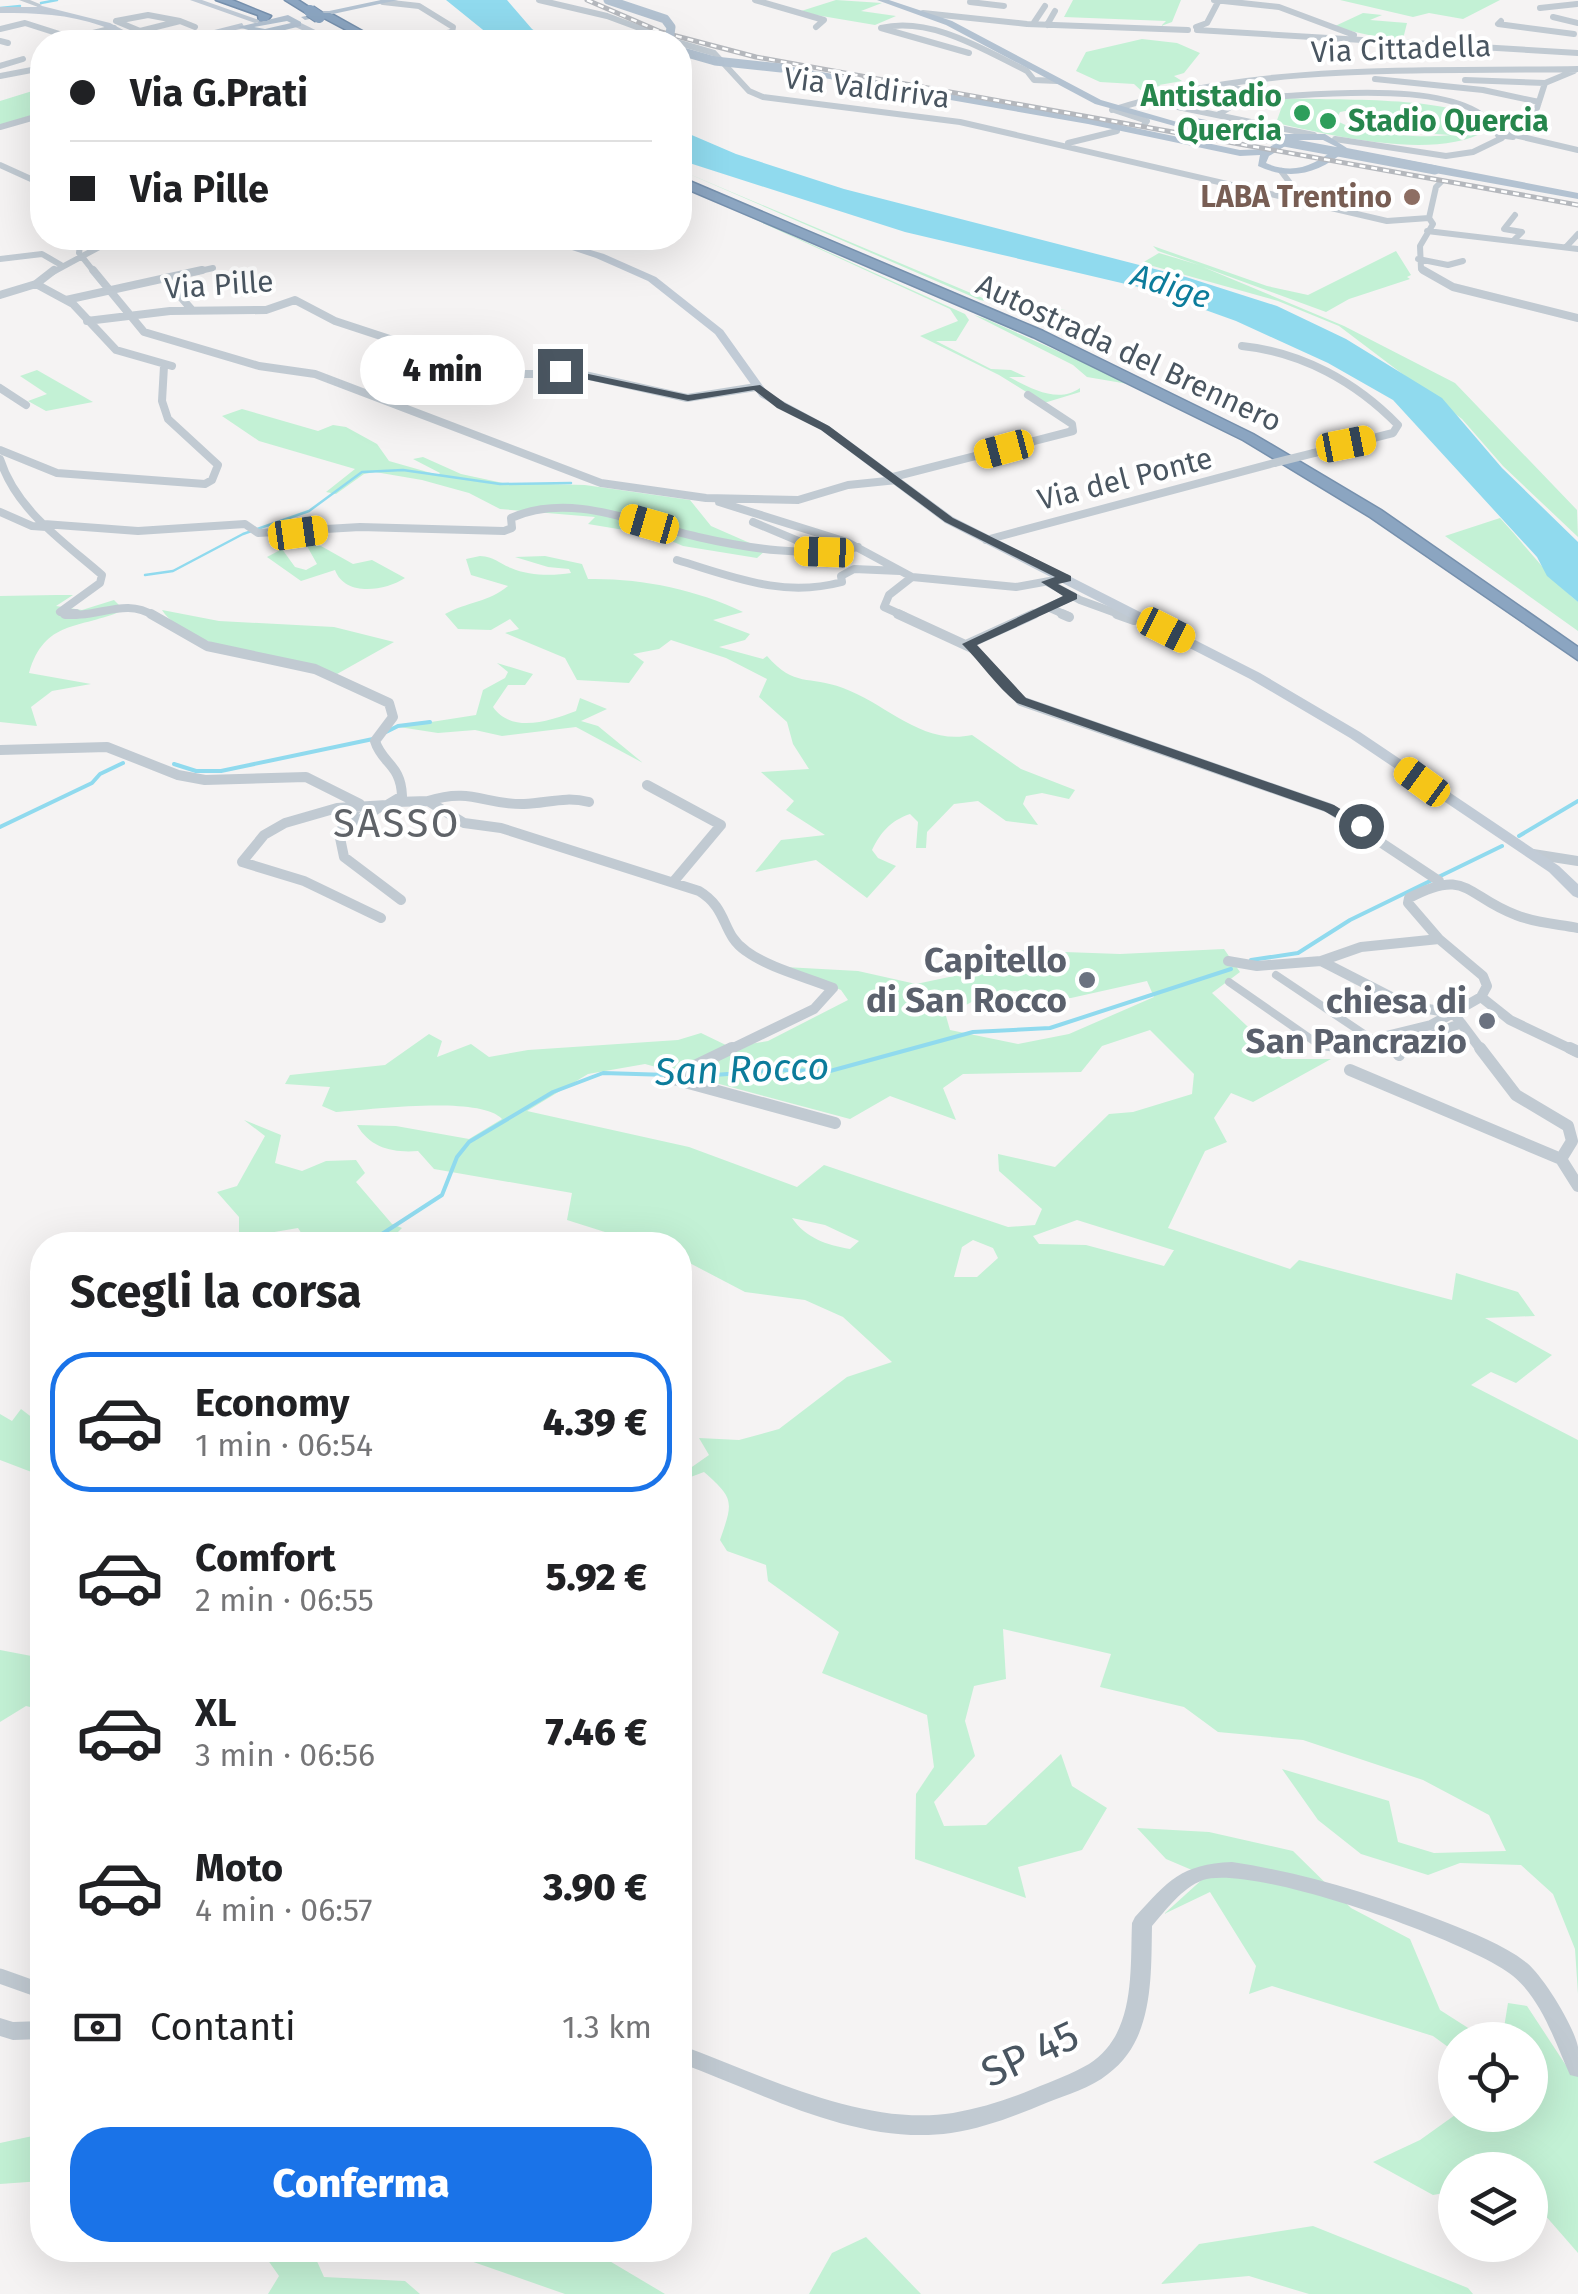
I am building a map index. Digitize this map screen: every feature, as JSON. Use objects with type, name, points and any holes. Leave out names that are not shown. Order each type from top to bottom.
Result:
[{"type":"highway","points":[[221,0],[262,12],[266,16],[260,20]]},
{"type":"highway","points":[[242,0],[291,22]]},
{"type":"highway","points":[[290,0],[320,11],[349,30]]},
{"type":"highway","points":[[301,0],[353,30]]},
{"type":"highway","name":"Autostrada del Brennero","points":[[692,184],[1112,364],[1225,419],[1400,522],[1578,652]]},
{"type":"highway","points":[[913,280],[995,306]]},
{"type":"highway","points":[[913,280],[972,318]]},
{"type":"highway","name":"Autostrada del Brennero","points":[[913,280],[1201,413],[1364,506],[1578,652]]},
{"type":"highway","points":[[1098,383],[1139,389],[1201,413]]},
{"type":"highway","points":[[1173,385],[1225,419]]},
{"type":"main road","points":[[194,0],[243,25],[291,22],[389,1]]},
{"type":"main road","points":[[608,0],[665,19],[671,30]]},
{"type":"main road","points":[[882,0],[923,12],[1052,81],[1142,120],[1268,142],[1272,150]]},
{"type":"main road","points":[[2,10],[30,5],[118,30]]},
{"type":"main road","points":[[216,30],[260,20],[291,22],[308,30]]},
{"type":"main road","points":[[692,54],[1240,153],[1272,150]]},
{"type":"main road","points":[[1142,120],[1214,128],[1578,196]]},
{"type":"main road","points":[[1142,120],[1314,135],[1471,176]]},
{"type":"main road","points":[[1120,129],[1294,176],[1316,169],[1333,156],[1340,144]]},
{"type":"main road","points":[[1264,166],[1260,160],[1290,132]]},
{"type":"main road","points":[[1333,156],[1471,176]]},
{"type":"main road","points":[[580,250],[652,279],[719,332],[756,387],[781,406],[825,428],[949,520],[1254,676],[1355,735],[1530,853],[1578,893]]},
{"type":"street","name":"Via Valdiriva","points":[[539,0],[607,16],[644,30]]},
{"type":"street","points":[[755,0],[824,20],[816,27]]},
{"type":"street","points":[[1193,29],[1207,24],[1218,0],[1255,2],[1283,8],[1370,41]]},
{"type":"street","points":[[389,1],[418,6],[452,30]]},
{"type":"street","points":[[994,20],[1012,1]]},
{"type":"street","points":[[970,2],[1004,7]]},
{"type":"street","points":[[1540,8],[1573,2]]},
{"type":"street","points":[[893,3],[950,15]]},
{"type":"street","points":[[1033,24],[1045,6]]},
{"type":"street","points":[[138,30],[116,21],[154,12],[200,30]]},
{"type":"street","points":[[923,12],[1047,25],[1193,29],[1577,55]]},
{"type":"street","points":[[1047,25],[1055,12]]},
{"type":"street","points":[[1553,17],[1578,24]]},
{"type":"street","points":[[144,30],[180,21]]},
{"type":"street","points":[[1501,21],[1498,24],[1576,33]]},
{"type":"street","points":[[0,29],[25,23],[47,30]]},
{"type":"street","points":[[970,53],[881,28],[894,24],[943,33],[1052,81]]},
{"type":"street","points":[[107,30],[114,28]]},
{"type":"street","points":[[1558,52],[1560,40],[1576,33]]},
{"type":"street","name":"Via Valdiriva","points":[[692,47],[714,53],[749,90],[762,97],[907,113],[1065,144],[1233,187],[1396,222],[1428,218]]},
{"type":"street","points":[[1498,52],[1577,55]]},
{"type":"street","points":[[0,66],[21,59],[30,62]]},
{"type":"street","points":[[1401,71],[1466,80],[1546,83],[1578,69]]},
{"type":"street","name":"Via Cittadella","points":[[1115,109],[1162,94],[1301,75],[1578,69]]},
{"type":"street","points":[[0,78],[30,70]]},
{"type":"street","points":[[0,78],[30,78]]},
{"type":"street","points":[[1348,79],[1448,86],[1539,102]]},
{"type":"street","points":[[1340,144],[1446,156],[1473,152],[1501,135],[1539,102],[1546,83]]},
{"type":"street","points":[[1227,86],[1252,94],[1284,96],[1343,93],[1440,99],[1482,114],[1501,135],[1578,150]]},
{"type":"street","points":[[1219,114],[1252,94]]},
{"type":"street","points":[[1178,108],[1290,132]]},
{"type":"street","points":[[0,127],[30,115]]},
{"type":"street","name":"Via Valdiriva","points":[[1065,144],[1120,129]]},
{"type":"street","points":[[1078,131],[1092,136]]},
{"type":"street","points":[[0,165],[30,178]]},
{"type":"street","points":[[1294,176],[1302,199]]},
{"type":"street","points":[[1441,182],[1434,191],[1428,218],[1434,222],[1418,259],[1425,272],[1453,286],[1578,318]]},
{"type":"street","points":[[1513,241],[1522,232],[1504,228],[1515,214]]},
{"type":"street","points":[[1427,231],[1578,249]]},
{"type":"street","points":[[1566,247],[1578,234]]},
{"type":"street","points":[[1529,255],[1540,244]]},
{"type":"street","points":[[80,250],[144,332],[259,366],[314,374],[601,483],[706,498],[798,500],[848,485],[895,479],[1073,431],[1072,424],[1028,395]]},
{"type":"street","points":[[2,293],[36,284],[61,265],[94,250]]},
{"type":"street","points":[[0,259],[42,254],[61,265]]},
{"type":"street","points":[[1418,259],[1448,266],[1463,261]]},
{"type":"street","points":[[63,300],[213,268]]},
{"type":"street","points":[[166,280],[192,310]]},
{"type":"street","points":[[0,450],[57,473],[205,484],[212,480],[218,465],[212,455],[180,438],[166,415],[161,400],[168,366],[116,350],[73,304],[36,284]]},
{"type":"street","name":"Via Pille","points":[[87,321],[192,310],[266,310],[295,300],[343,324],[472,366],[525,374],[580,374],[688,398],[756,387]]},
{"type":"street","points":[[158,335],[170,328]]},
{"type":"street","name":"Via del Ponte","points":[[986,540],[1383,436],[1393,433],[1398,425],[1350,387],[1313,366],[1277,350],[1242,346]]},
{"type":"street","points":[[0,388],[26,405]]},
{"type":"street","points":[[0,459],[5,475],[43,526],[72,545],[80,558],[102,576],[100,583],[60,612],[69,615],[124,606],[142,608],[182,636],[207,646],[316,669],[389,703],[392,718],[375,741],[376,748],[395,762],[402,782],[402,796],[396,802]]},
{"type":"street","points":[[706,498],[858,547],[912,577],[1016,586],[1066,578]]},
{"type":"street","points":[[0,512],[32,526],[298,533],[360,526],[504,531],[512,528],[511,518],[539,507],[593,512],[723,542],[824,552],[858,547]]},
{"type":"street","points":[[753,522],[824,552]]},
{"type":"street","points":[[677,560],[758,585],[802,592],[842,582],[841,576],[854,569],[900,571]]},
{"type":"street","points":[[912,577],[890,595],[884,608],[968,644],[985,657],[1021,701],[1329,808],[1433,879],[1457,882],[1516,916],[1578,928]]},
{"type":"street","points":[[1047,582],[1134,620]]},
{"type":"street","points":[[968,644],[1073,596]]},
{"type":"street","points":[[1050,608],[1069,617]]},
{"type":"street","points":[[0,750],[106,747],[189,778],[306,776],[360,804],[380,807]]},
{"type":"street","points":[[647,785],[721,826],[674,882]]},
{"type":"street","points":[[352,832],[358,821],[380,807],[428,801],[455,792],[522,804],[569,797],[589,802]]},
{"type":"street","points":[[428,801],[464,824],[506,829],[674,882],[717,902],[731,936],[746,952],[833,988],[814,1008],[725,1053],[672,1074],[712,1092],[835,1123]]},
{"type":"street","points":[[360,804],[339,833],[341,853],[356,869],[401,900]]},
{"type":"street","points":[[360,804],[281,825],[263,834],[242,862],[304,881],[381,918]]},
{"type":"street","points":[[1530,853],[1578,862]]},
{"type":"street","points":[[1399,1055],[1396,1050],[1457,1018],[1487,986],[1483,976],[1439,938],[1408,903],[1433,879]]},
{"type":"street","points":[[1228,960],[1257,966],[1321,961],[1361,947],[1439,938]]},
{"type":"street","points":[[1321,961],[1384,996],[1457,1018],[1516,1094],[1568,1126],[1572,1141],[1561,1159]]},
{"type":"street","points":[[1276,975],[1374,1040]]},
{"type":"street","points":[[1230,982],[1321,1046],[1337,1048],[1457,1018]]},
{"type":"street","points":[[1481,996],[1510,1020],[1578,1052]]},
{"type":"street","points":[[1350,1070],[1561,1159],[1578,1186]]},
{"type":"street","name":"SP 45","points":[[692,2058],[854,2117],[934,2127],[1000,2113],[1105,2065],[1129,2031],[1140,1998],[1142,1923],[1176,1887],[1203,1871],[1232,1867],[1312,1884],[1503,1956],[1534,1984],[1578,2068]]},
{"type":"street","points":[[0,1976],[30,1987]]},
{"type":"street","points":[[0,2028],[30,2031]]},
{"type":"green space","points":[[836,0],[882,3],[861,11],[896,16],[875,25],[798,12]]},
{"type":"green space","points":[[1073,0],[1181,0],[1172,22],[1161,26],[1166,21],[1064,17]]},
{"type":"green space","points":[[1340,0],[1500,0],[1463,19],[1429,13],[1413,17]]},
{"type":"green space","points":[[1363,13],[1382,15],[1370,20],[1407,23],[1403,39],[1333,27]]},
{"type":"green space","points":[[1142,39],[1177,43],[1200,53],[1184,73],[1174,76],[1182,81],[1159,85],[1169,91],[1147,96],[1134,84],[1100,82],[1076,71],[1086,52]]},
{"type":"green space","points":[[30,92],[30,116],[0,126],[0,101]]},
{"type":"green space","points":[[1285,98],[1420,104],[1470,114],[1488,123],[1486,131],[1464,140],[1411,145],[1353,139],[1276,123]],"holes":[[[1361,108],[1357,128],[1450,135],[1383,133],[1363,130],[1346,125],[1336,120],[1340,112]],[[1453,115],[1475,127],[1450,135]]]},
{"type":"green space","points":[[692,175],[985,299],[1066,310],[980,300]]},
{"type":"green space","points":[[692,190],[965,314],[969,320],[956,341],[936,341],[991,369],[1011,370],[1026,377],[1009,377],[1035,390],[1063,395],[1080,388],[1080,392],[1044,403],[999,375],[920,336],[958,321],[950,309]]},
{"type":"green space","points":[[1153,246],[1267,286],[1308,295],[1396,251],[1410,279],[1349,299],[1326,312],[1203,267],[1344,326],[1455,383],[1577,510],[1578,537],[1503,466],[1462,419],[1339,326],[1278,301],[1142,263],[1159,253],[1199,265]]},
{"type":"green space","points":[[974,315],[1134,385],[1087,377],[1073,365]]},
{"type":"green space","points":[[37,370],[93,402],[46,411],[28,401],[47,394],[20,376]]},
{"type":"green space","points":[[242,409],[318,431],[333,425],[346,427],[377,444],[389,461],[438,475],[413,459],[423,457],[461,474],[503,483],[585,485],[690,500],[711,526],[766,550],[757,558],[683,546],[660,536],[588,524],[595,517],[500,509],[469,493],[375,472],[364,474],[336,494],[326,492],[355,469],[259,441],[222,416]]},
{"type":"green space","points":[[1500,518],[1578,602],[1578,631],[1445,536]]},
{"type":"green space","points":[[307,546],[321,546],[353,564],[372,560],[405,578],[387,586],[356,588],[340,579],[335,570],[301,581],[267,557],[282,549],[295,567],[306,570],[317,564]]},
{"type":"green space","points":[[480,556],[525,573],[571,573],[569,569],[515,557],[545,556],[582,564],[588,579],[667,586],[725,604],[743,612],[713,620],[750,634],[745,640],[719,647],[763,659],[767,656],[794,677],[843,688],[937,735],[972,735],[1021,769],[1075,790],[1069,799],[1042,793],[1026,796],[1023,804],[1038,825],[1006,821],[978,801],[954,804],[927,832],[926,848],[916,848],[918,822],[910,814],[897,820],[872,850],[878,858],[896,866],[867,898],[816,860],[755,872],[781,840],[825,835],[786,810],[794,801],[761,772],[809,769],[793,744],[787,722],[759,697],[767,679],[726,658],[671,640],[659,649],[633,654],[644,662],[629,683],[577,680],[565,658],[505,633],[519,629],[510,619],[491,630],[458,629],[445,614],[508,586],[471,575],[466,559]]},
{"type":"green space","points":[[73,595],[56,606],[82,610],[114,600],[124,610],[54,635],[44,643],[29,673],[91,684],[52,691],[31,707],[37,726],[0,722],[0,596]]},
{"type":"green space","points":[[162,610],[219,621],[334,627],[394,642],[337,674],[216,644],[175,623]]},
{"type":"green space","points":[[497,663],[533,674],[525,685],[508,685],[493,707],[501,715],[521,723],[543,721],[576,711],[580,698],[607,709],[581,721],[598,726],[643,763],[576,727],[502,736],[475,730],[438,733],[399,727],[476,715],[483,690],[505,678],[508,672]]},
{"type":"green space","points":[[1224,949],[1240,972],[1212,993],[1282,1059],[1331,1059],[1253,1102],[1231,1093],[1214,1118],[1227,1142],[1205,1151],[1168,1228],[1290,1269],[1299,1260],[1452,1300],[1456,1273],[1518,1292],[1535,1316],[1485,1318],[1552,1355],[1516,1383],[1491,1372],[1471,1385],[1578,1440],[1578,1994],[1575,1949],[1553,1894],[1521,1865],[1460,1863],[1428,1875],[1361,1854],[1318,1820],[1282,1769],[1389,1801],[1398,1842],[1434,1853],[1506,1851],[1489,1815],[1423,1780],[1303,1740],[1218,1732],[1184,1707],[1100,1687],[1111,1654],[1003,1629],[1006,1679],[974,1686],[965,1721],[975,1756],[934,1802],[944,1826],[986,1825],[1061,1754],[1072,1786],[1107,1808],[1082,1850],[1018,1867],[1026,1898],[915,1859],[916,1794],[934,1767],[927,1715],[822,1673],[839,1632],[768,1581],[766,1565],[727,1551],[720,1540],[729,1509],[726,1495],[704,1472],[692,1476],[692,1467],[709,1455],[699,1438],[739,1440],[779,1429],[847,1377],[892,1362],[843,1317],[805,1300],[745,1292],[692,1264],[692,1232],[605,1232],[567,1220],[572,1193],[434,1169],[418,1151],[383,1147],[368,1139],[357,1125],[396,1126],[469,1139],[502,1119],[490,1112],[424,1106],[336,1112],[322,1106],[330,1087],[285,1084],[290,1075],[385,1065],[429,1034],[442,1041],[437,1057],[471,1044],[489,1057],[528,1050],[678,1040],[701,1033],[730,1047],[768,1041],[848,1000],[841,990],[785,967],[858,971],[916,984],[973,972],[1012,950],[1120,954]],"holes":[[[1147,981],[1154,997],[1069,1034],[1018,1044],[950,1030],[946,1016],[988,993],[1016,991],[1036,1000],[1071,998]],[[1150,1030],[1194,1074],[1192,1094],[1133,1112],[1109,1114],[1055,1167],[998,1154],[999,1171],[1042,1209],[1035,1225],[1008,1227],[824,1165],[797,1187],[689,1147],[527,1111],[588,1074],[645,1064],[850,1119],[890,1096],[956,1120],[943,1088],[963,1074],[1081,1072],[1102,1046]],[[792,1218],[825,1225],[859,1241],[850,1249],[817,1240]],[[1077,1220],[1174,1250],[1164,1266],[1086,1245],[1039,1244],[1033,1236]],[[973,1240],[993,1248],[998,1258],[977,1277],[954,1277],[962,1247]]]},
{"type":"green space","points":[[244,1120],[281,1135],[275,1163],[302,1171],[326,1161],[356,1160],[365,1173],[356,1182],[392,1224],[402,1228],[398,1232],[301,1232],[298,1228],[239,1232],[239,1217],[217,1192],[237,1186],[265,1136]]},
{"type":"green space","points":[[21,1409],[30,1416],[30,1471],[0,1460],[0,1414],[12,1421]]},
{"type":"green space","points":[[0,1650],[30,1656],[30,1707],[0,1722]]},
{"type":"green space","points":[[1137,1828],[1209,1832],[1293,1851],[1351,1908],[1410,1939],[1440,2010],[1459,2022],[1438,2022],[1438,2040],[1272,1986],[1249,1994],[1256,1966],[1210,1892],[1164,1914],[1206,1876],[1166,1859]]},
{"type":"green space","points":[[1508,2003],[1527,2006],[1537,2022],[1505,2022]]},
{"type":"green space","points":[[1548,2038],[1567,2067],[1578,2051],[1578,2253],[1548,2219],[1548,2152],[1438,2152],[1438,2194],[1433,2195],[1373,2162],[1438,2127],[1438,2132],[1548,2132]]},
{"type":"green space","points":[[30,2137],[30,2182],[0,2184],[0,2143]]},
{"type":"green space","points":[[1313,2226],[1468,2288],[1473,2294],[1309,2294],[1249,2276],[1161,2284],[1199,2244]]},
{"type":"green space","points":[[866,2237],[921,2294],[809,2294],[832,2253]]},
{"type":"green space","points":[[269,2262],[317,2262],[324,2277],[405,2281],[420,2294],[268,2294],[279,2276]]},
{"type":"green space","points":[[473,2262],[611,2262],[665,2294],[565,2294]]},
{"type":"water","points":[[446,0],[507,0],[534,30],[483,30]]},
{"type":"water","name":"Adige","points":[[692,135],[736,154],[844,189],[1186,277],[1277,306],[1346,339],[1442,398],[1502,468],[1578,542],[1578,602],[1547,576],[1537,557],[1393,400],[1328,363],[1236,321],[1147,289],[905,232],[692,164]]},
{"type":"waterway","points":[[41,3],[57,0]]},
{"type":"waterway","points":[[0,8],[20,6]]},
{"type":"waterway","points":[[145,575],[173,571],[243,534],[309,511],[362,472],[403,470],[500,484],[571,483]]},
{"type":"waterway","points":[[386,732],[398,726],[430,722]]},
{"type":"waterway","points":[[174,764],[196,771],[221,771],[373,739]]},
{"type":"waterway","points":[[0,827],[92,783],[100,774],[123,763]]},
{"type":"waterway","points":[[1519,836],[1578,801]]},
{"type":"waterway","name":"San Rocco","points":[[1251,960],[1298,953],[1350,920],[1502,846]]},
{"type":"waterway","name":"San Rocco","points":[[688,1077],[779,1070],[830,1071],[973,1032],[1050,1028],[1231,969]]},
{"type":"waterway","name":"San Rocco","points":[[385,1232],[442,1195],[457,1157],[469,1142],[553,1092],[603,1073],[669,1075]]},
{"type":"railway","points":[[587,0],[656,30]]},
{"type":"railway","points":[[692,40],[756,57],[1578,205]]},
{"type":"place","name":"Antistadio Quercia","points":[[1302,113]]},
{"type":"place","name":"Stadio Quercia","points":[[1328,121]]},
{"type":"place","name":"LABA Trentino","points":[[1412,197]]},
{"type":"place","name":"Capitello di San Rocco","points":[[1087,980]]},
{"type":"place","name":"chiesa di San Pancrazio","points":[[1487,1021]]},
{"type":"district","name":"SASSO","points":[[397,824]]},
{"type":"route","points":[[560,371],[688,398],[756,387],[781,406],[825,428],[949,520],[1066,578],[1047,582],[1073,596],[968,644],[985,657],[1021,701],[1215,766],[1329,808],[1361,826]]}]
